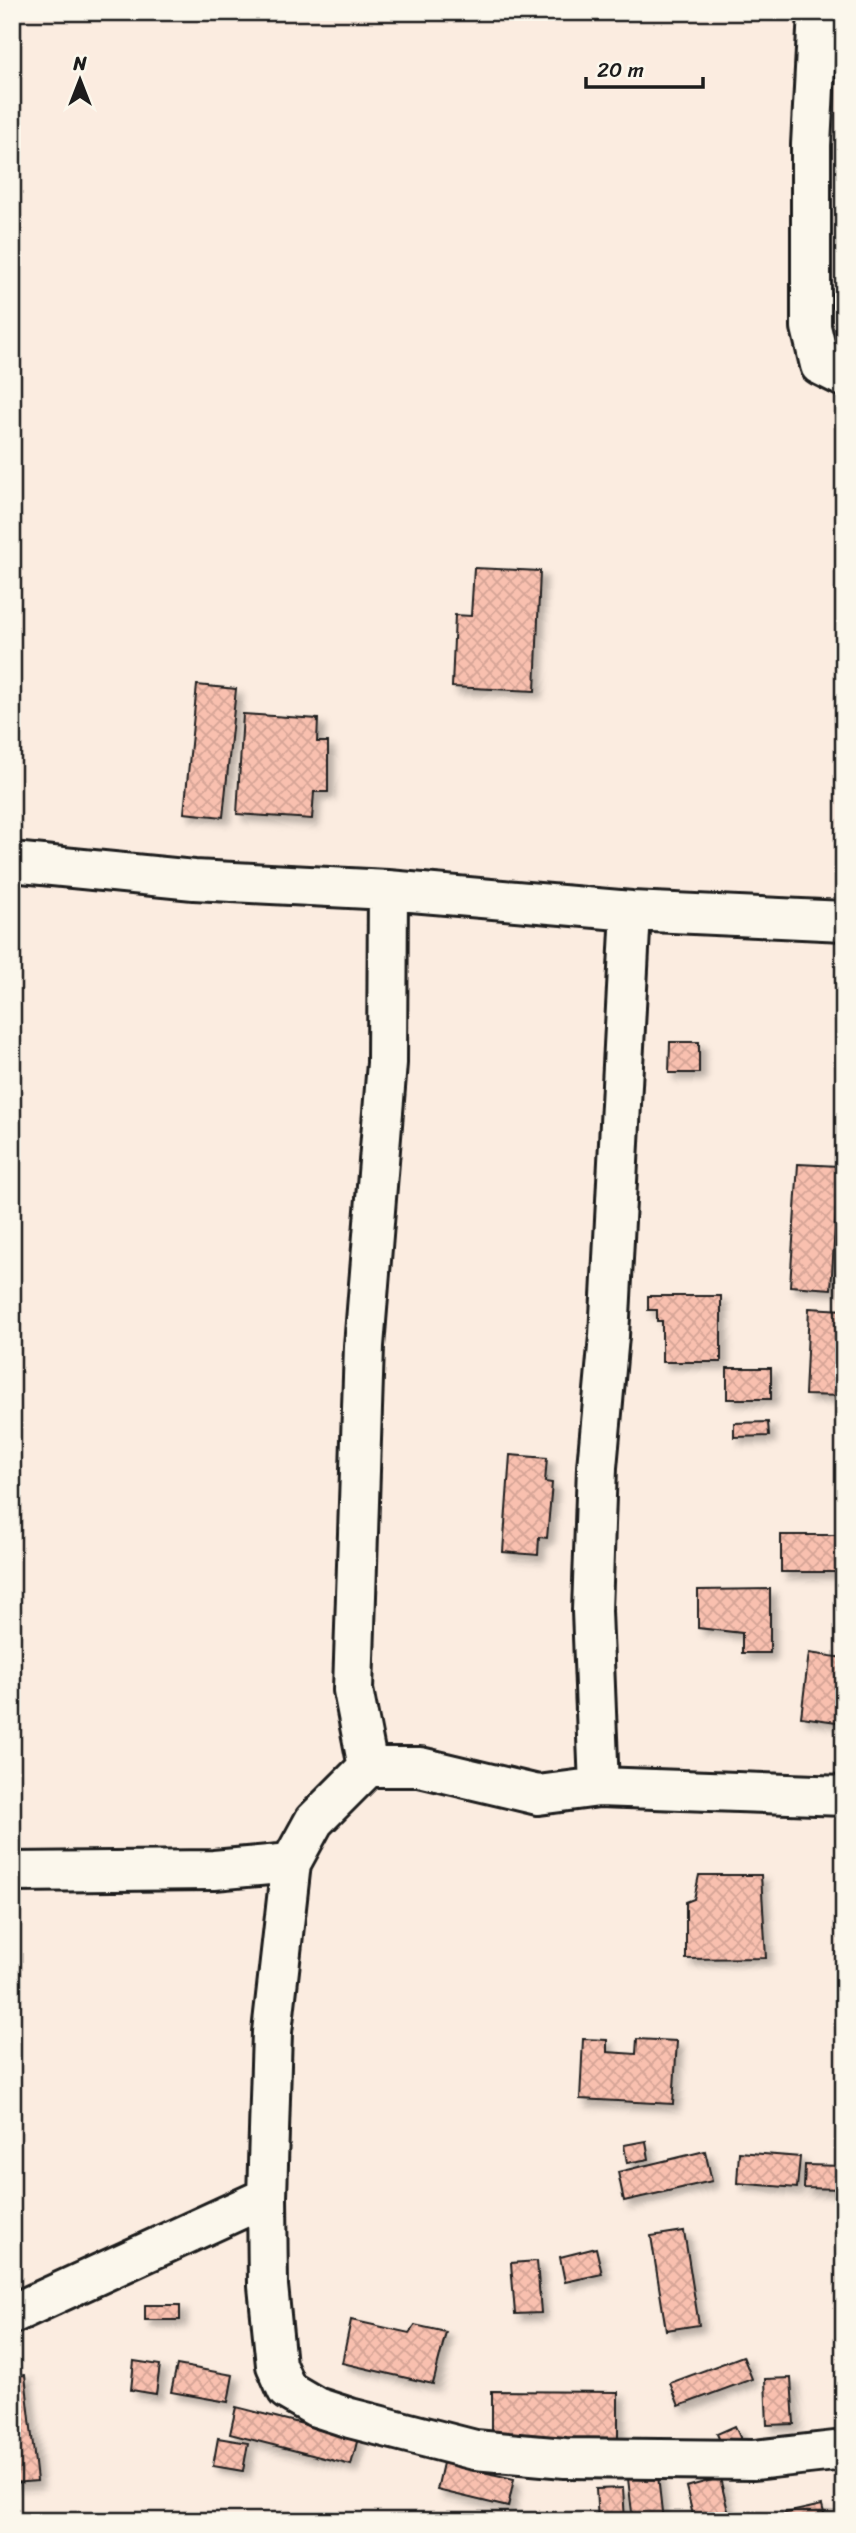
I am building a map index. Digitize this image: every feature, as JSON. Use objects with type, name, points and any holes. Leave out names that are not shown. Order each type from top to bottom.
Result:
[{"type":"street","points":[[818,12],[811,145],[811,327],[820,365],[844,377]]},
{"type":"street","points":[[12,862],[194,880],[388,890],[631,911],[844,921]]},
{"type":"street","points":[[368,1767],[353,1690],[363,1346],[387,1063],[388,890]]},
{"type":"street","points":[[599,1787],[592,1611],[595,1519],[609,1336],[631,911]]},
{"type":"street","points":[[844,1796],[599,1787],[538,1795],[420,1767],[368,1767],[314,1821],[291,1863],[272,2032],[267,2197],[268,2286],[276,2365],[286,2390],[316,2407],[475,2450],[565,2458],[754,2460],[844,2450]]},
{"type":"street","points":[[12,1872],[214,1870],[291,1863]]},
{"type":"street","points":[[12,2314],[267,2197]]},
{"type":"building","points":[[474,568],[540,571],[535,691],[452,687],[455,615],[471,616]]},
{"type":"building","points":[[197,685],[236,689],[223,817],[184,813]]},
{"type":"building","points":[[243,714],[318,719],[317,742],[328,742],[328,792],[314,792],[312,819],[237,814]]},
{"type":"building","points":[[670,1042],[699,1042],[699,1073],[669,1073]]},
{"type":"building","points":[[798,1164],[839,1166],[831,1289],[790,1286]]},
{"type":"building","points":[[648,1296],[721,1296],[721,1362],[662,1362],[662,1321],[657,1321],[657,1310],[648,1310]]},
{"type":"building","points":[[809,1308],[844,1310],[844,1396],[805,1395]]},
{"type":"building","points":[[727,1368],[771,1368],[771,1399],[727,1399]]},
{"type":"building","points":[[768,1422],[769,1436],[734,1437],[734,1423]]},
{"type":"building","points":[[510,1455],[547,1458],[545,1482],[552,1483],[547,1538],[539,1537],[538,1555],[503,1552]]},
{"type":"building","points":[[781,1535],[844,1535],[844,1572],[781,1572]]},
{"type":"building","points":[[770,1589],[770,1653],[742,1653],[742,1633],[698,1628],[698,1590]]},
{"type":"building","points":[[809,1653],[844,1658],[844,1723],[801,1717]]},
{"type":"building","points":[[699,1875],[761,1875],[766,1958],[686,1959],[686,1902],[694,1899]]},
{"type":"building","points":[[583,2039],[607,2040],[607,2052],[636,2054],[637,2039],[677,2041],[673,2104],[580,2099]]},
{"type":"building","points":[[646,2141],[649,2159],[627,2163],[624,2145]]},
{"type":"building","points":[[705,2151],[712,2181],[624,2201],[618,2172]]},
{"type":"building","points":[[739,2152],[800,2157],[797,2188],[737,2183]]},
{"type":"building","points":[[805,2165],[844,2166],[844,2189],[804,2188]]},
{"type":"building","points":[[684,2231],[699,2325],[666,2330],[651,2236]]},
{"type":"building","points":[[596,2248],[602,2274],[565,2282],[560,2257]]},
{"type":"building","points":[[537,2261],[541,2313],[515,2314],[511,2263]]},
{"type":"building","points":[[145,2305],[180,2305],[180,2320],[145,2320]]},
{"type":"building","points":[[351,2320],[409,2333],[415,2325],[446,2332],[433,2384],[342,2363]]},
{"type":"building","points":[[743,2356],[752,2379],[679,2406],[670,2383]]},
{"type":"building","points":[[134,2361],[160,2365],[156,2394],[131,2390]]},
{"type":"building","points":[[177,2365],[233,2375],[228,2402],[171,2392]]},
{"type":"building","points":[[25,2375],[37,2481],[12,2483],[12,2376]]},
{"type":"building","points":[[791,2378],[794,2424],[767,2425],[765,2379]]},
{"type":"building","points":[[492,2391],[618,2392],[618,2442],[492,2441]]},
{"type":"building","points":[[236,2407],[358,2438],[351,2465],[230,2434]]},
{"type":"building","points":[[735,2426],[743,2444],[725,2452],[717,2434]]},
{"type":"building","points":[[218,2438],[248,2443],[243,2471],[213,2466]]},
{"type":"building","points":[[443,2463],[514,2479],[508,2507],[437,2490]]},
{"type":"building","points":[[657,2467],[663,2521],[633,2521],[627,2470]]},
{"type":"building","points":[[720,2478],[728,2511],[694,2519],[686,2487]]},
{"type":"building","points":[[623,2488],[625,2521],[598,2521],[596,2489]]},
{"type":"building","points":[[822,2505],[826,2521],[750,2521]]}]
